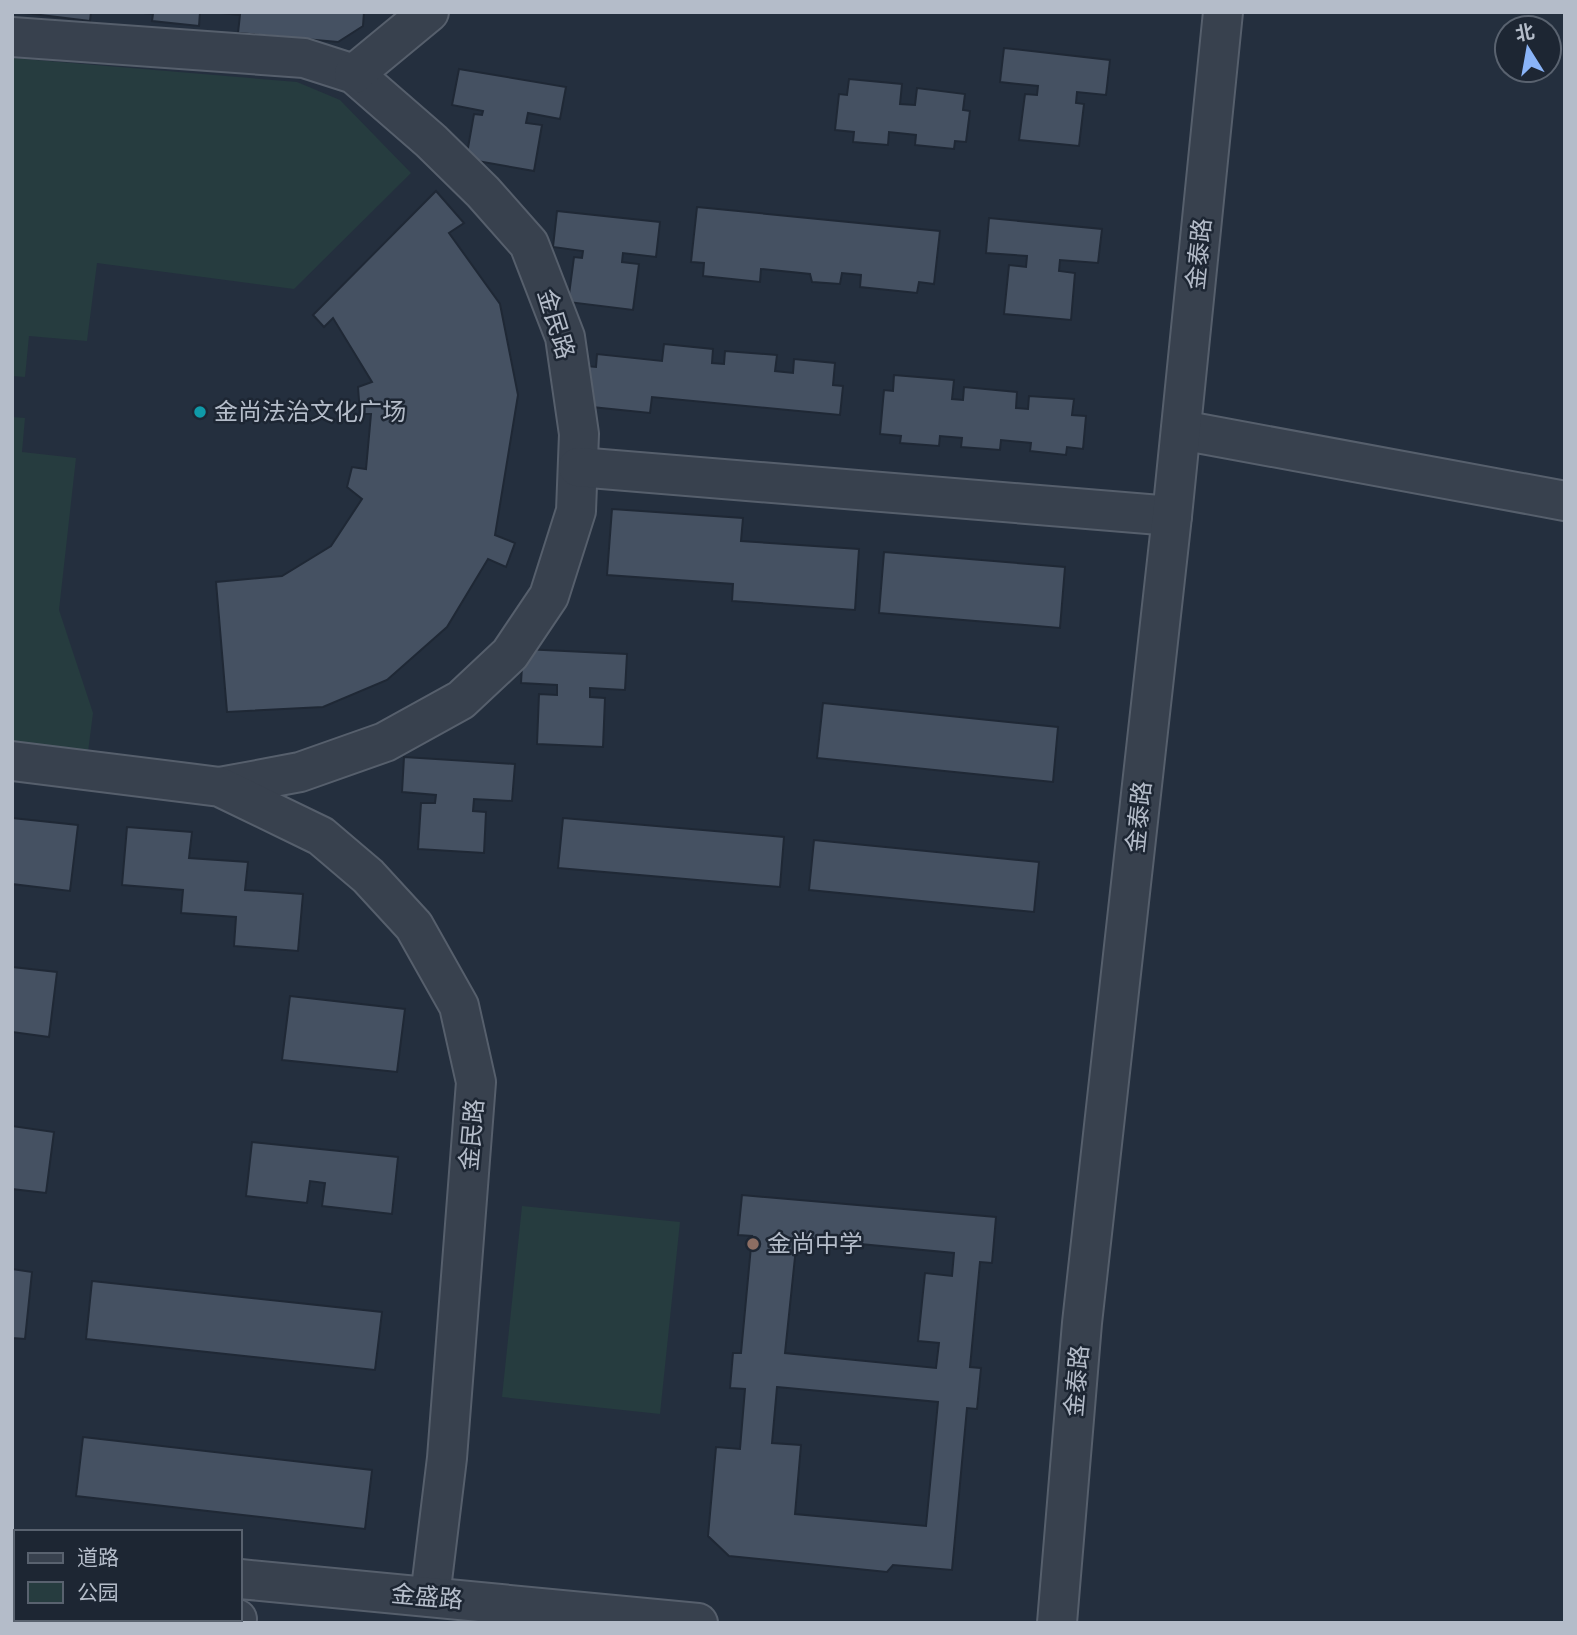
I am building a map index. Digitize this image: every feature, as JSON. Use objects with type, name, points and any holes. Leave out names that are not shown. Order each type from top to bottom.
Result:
[{"type":"street","points":[[354,75],[429,12]]},
{"type":"street","name":"金泰路","points":[[1056,1623],[1084,1309],[1172,516],[1223,12]]},
{"type":"street","name":"金民路","points":[[12,37],[304,58],[354,75],[431,141],[483,192],[529,244],[565,337],[579,434],[576,511],[549,596],[510,654],[461,700],[385,742],[300,772],[220,787],[12,761]]},
{"type":"street","points":[[1181,430],[1565,501]]},
{"type":"street","points":[[578,467],[1172,516]]},
{"type":"street","name":"金民路","points":[[220,787],[321,836],[368,876],[414,926],[459,1006],[476,1082],[447,1458],[430,1597]]},
{"type":"street","name":"金盛路","points":[[242,1580],[698,1623]]},
{"type":"green space","points":[[12,58],[297,82],[340,100],[411,173],[294,289],[97,263],[87,341],[29,336],[25,377],[12,376]]},
{"type":"green space","points":[[12,417],[25,418],[22,452],[76,458],[59,610],[93,713],[88,752],[12,743]]},
{"type":"green space","points":[[522,1206],[680,1222],[660,1414],[502,1397]]},
{"type":"building","points":[[16,12],[91,12],[90,21]]},
{"type":"building","points":[[135,12],[200,12],[199,26],[152,21],[153,14]]},
{"type":"building","points":[[211,12],[364,12],[363,26],[338,42],[238,33],[240,15]]},
{"type":"building","points":[[1004,48],[1110,60],[1106,95],[1077,92],[1076,103],[1084,104],[1079,146],[1019,140],[1025,94],[1037,95],[1038,86],[1000,82]]},
{"type":"building","points":[[459,69],[566,87],[560,119],[528,113],[526,123],[542,125],[534,171],[466,159],[474,114],[482,115],[483,111],[452,105]]},
{"type":"building","points":[[849,79],[902,84],[900,104],[915,105],[917,88],[965,94],[963,110],[970,111],[966,142],[955,141],[954,149],[915,145],[916,135],[889,132],[888,145],[853,142],[854,132],[835,130],[839,94],[847,95]]},
{"type":"building","points":[[436,191],[464,223],[449,233],[500,304],[518,395],[495,535],[515,543],[506,567],[488,559],[447,627],[387,680],[323,707],[227,712],[216,582],[282,576],[331,546],[362,499],[347,487],[352,467],[366,469],[371,414],[360,414],[358,387],[372,382],[333,318],[324,327],[313,315]]},
{"type":"building","points":[[697,207],[940,231],[934,284],[919,282],[917,293],[860,287],[861,275],[842,273],[840,284],[812,282],[810,274],[761,269],[760,282],[703,276],[704,263],[691,262]]},
{"type":"building","points":[[557,211],[660,222],[656,257],[623,253],[622,262],[639,264],[633,310],[568,302],[574,257],[582,258],[583,251],[553,247]]},
{"type":"building","points":[[989,218],[1102,229],[1098,263],[1060,260],[1059,271],[1075,273],[1071,320],[1004,314],[1009,265],[1026,267],[1027,256],[986,253]]},
{"type":"building","points":[[664,344],[713,349],[712,363],[724,364],[725,351],[777,355],[775,371],[793,373],[794,359],[835,363],[833,385],[843,386],[840,415],[652,397],[650,413],[582,406],[586,366],[596,367],[597,354],[662,361]]},
{"type":"building","points":[[894,375],[954,380],[952,399],[963,400],[964,387],[1017,392],[1016,408],[1028,409],[1029,396],[1074,399],[1072,415],[1086,416],[1083,449],[1067,447],[1066,455],[1030,451],[1031,443],[1001,440],[1000,450],[961,447],[962,438],[940,436],[939,446],[900,443],[901,436],[880,434],[884,390],[893,391]]},
{"type":"building","points":[[612,509],[743,518],[741,541],[859,549],[855,610],[732,601],[733,584],[607,575]]},
{"type":"building","points":[[884,552],[1065,567],[1060,628],[879,613]]},
{"type":"building","points":[[523,649],[627,654],[625,690],[590,688],[590,697],[605,698],[603,747],[537,744],[539,694],[557,695],[557,685],[521,683]]},
{"type":"building","points":[[823,703],[1058,727],[1053,782],[817,758]]},
{"type":"building","points":[[404,757],[515,764],[512,801],[474,799],[473,811],[486,812],[484,853],[418,849],[421,803],[435,803],[436,795],[402,792]]},
{"type":"building","points":[[12,818],[78,825],[70,891],[12,884]]},
{"type":"building","points":[[563,818],[784,837],[780,887],[558,868]]},
{"type":"building","points":[[127,827],[192,832],[189,858],[248,862],[245,890],[303,894],[298,951],[234,946],[236,917],[181,913],[183,890],[122,885]]},
{"type":"building","points":[[814,840],[1039,862],[1034,912],[809,890]]},
{"type":"building","points":[[12,967],[57,972],[49,1037],[12,1032]]},
{"type":"building","points":[[290,996],[405,1009],[397,1072],[282,1060]]},
{"type":"building","points":[[12,1126],[54,1132],[46,1193],[12,1189]]},
{"type":"building","points":[[252,1142],[398,1157],[392,1214],[322,1206],[325,1183],[310,1181],[307,1203],[246,1196]]},
{"type":"building","points":[[742,1195],[996,1217],[992,1263],[980,1262],[970,1367],[981,1368],[977,1409],[967,1408],[952,1570],[893,1565],[887,1572],[729,1556],[708,1536],[716,1447],[740,1449],[745,1389],[730,1388],[733,1353],[741,1353],[752,1236],[738,1235]],"holes":[[[797,1238],[954,1253],[952,1276],[925,1273],[918,1341],[939,1343],[936,1368],[785,1353]],[[777,1387],[938,1402],[926,1526],[795,1514],[801,1445],[772,1443]]]},
{"type":"building","points":[[12,1269],[32,1272],[25,1339],[12,1338]]},
{"type":"building","points":[[92,1281],[382,1312],[375,1370],[86,1339]]},
{"type":"building","points":[[83,1437],[372,1470],[365,1529],[76,1496]]},
{"type":"place","name":"金尚法治文化广场","points":[[200,412]]},
{"type":"place","name":"金尚中学","points":[[753,1244]]}]
